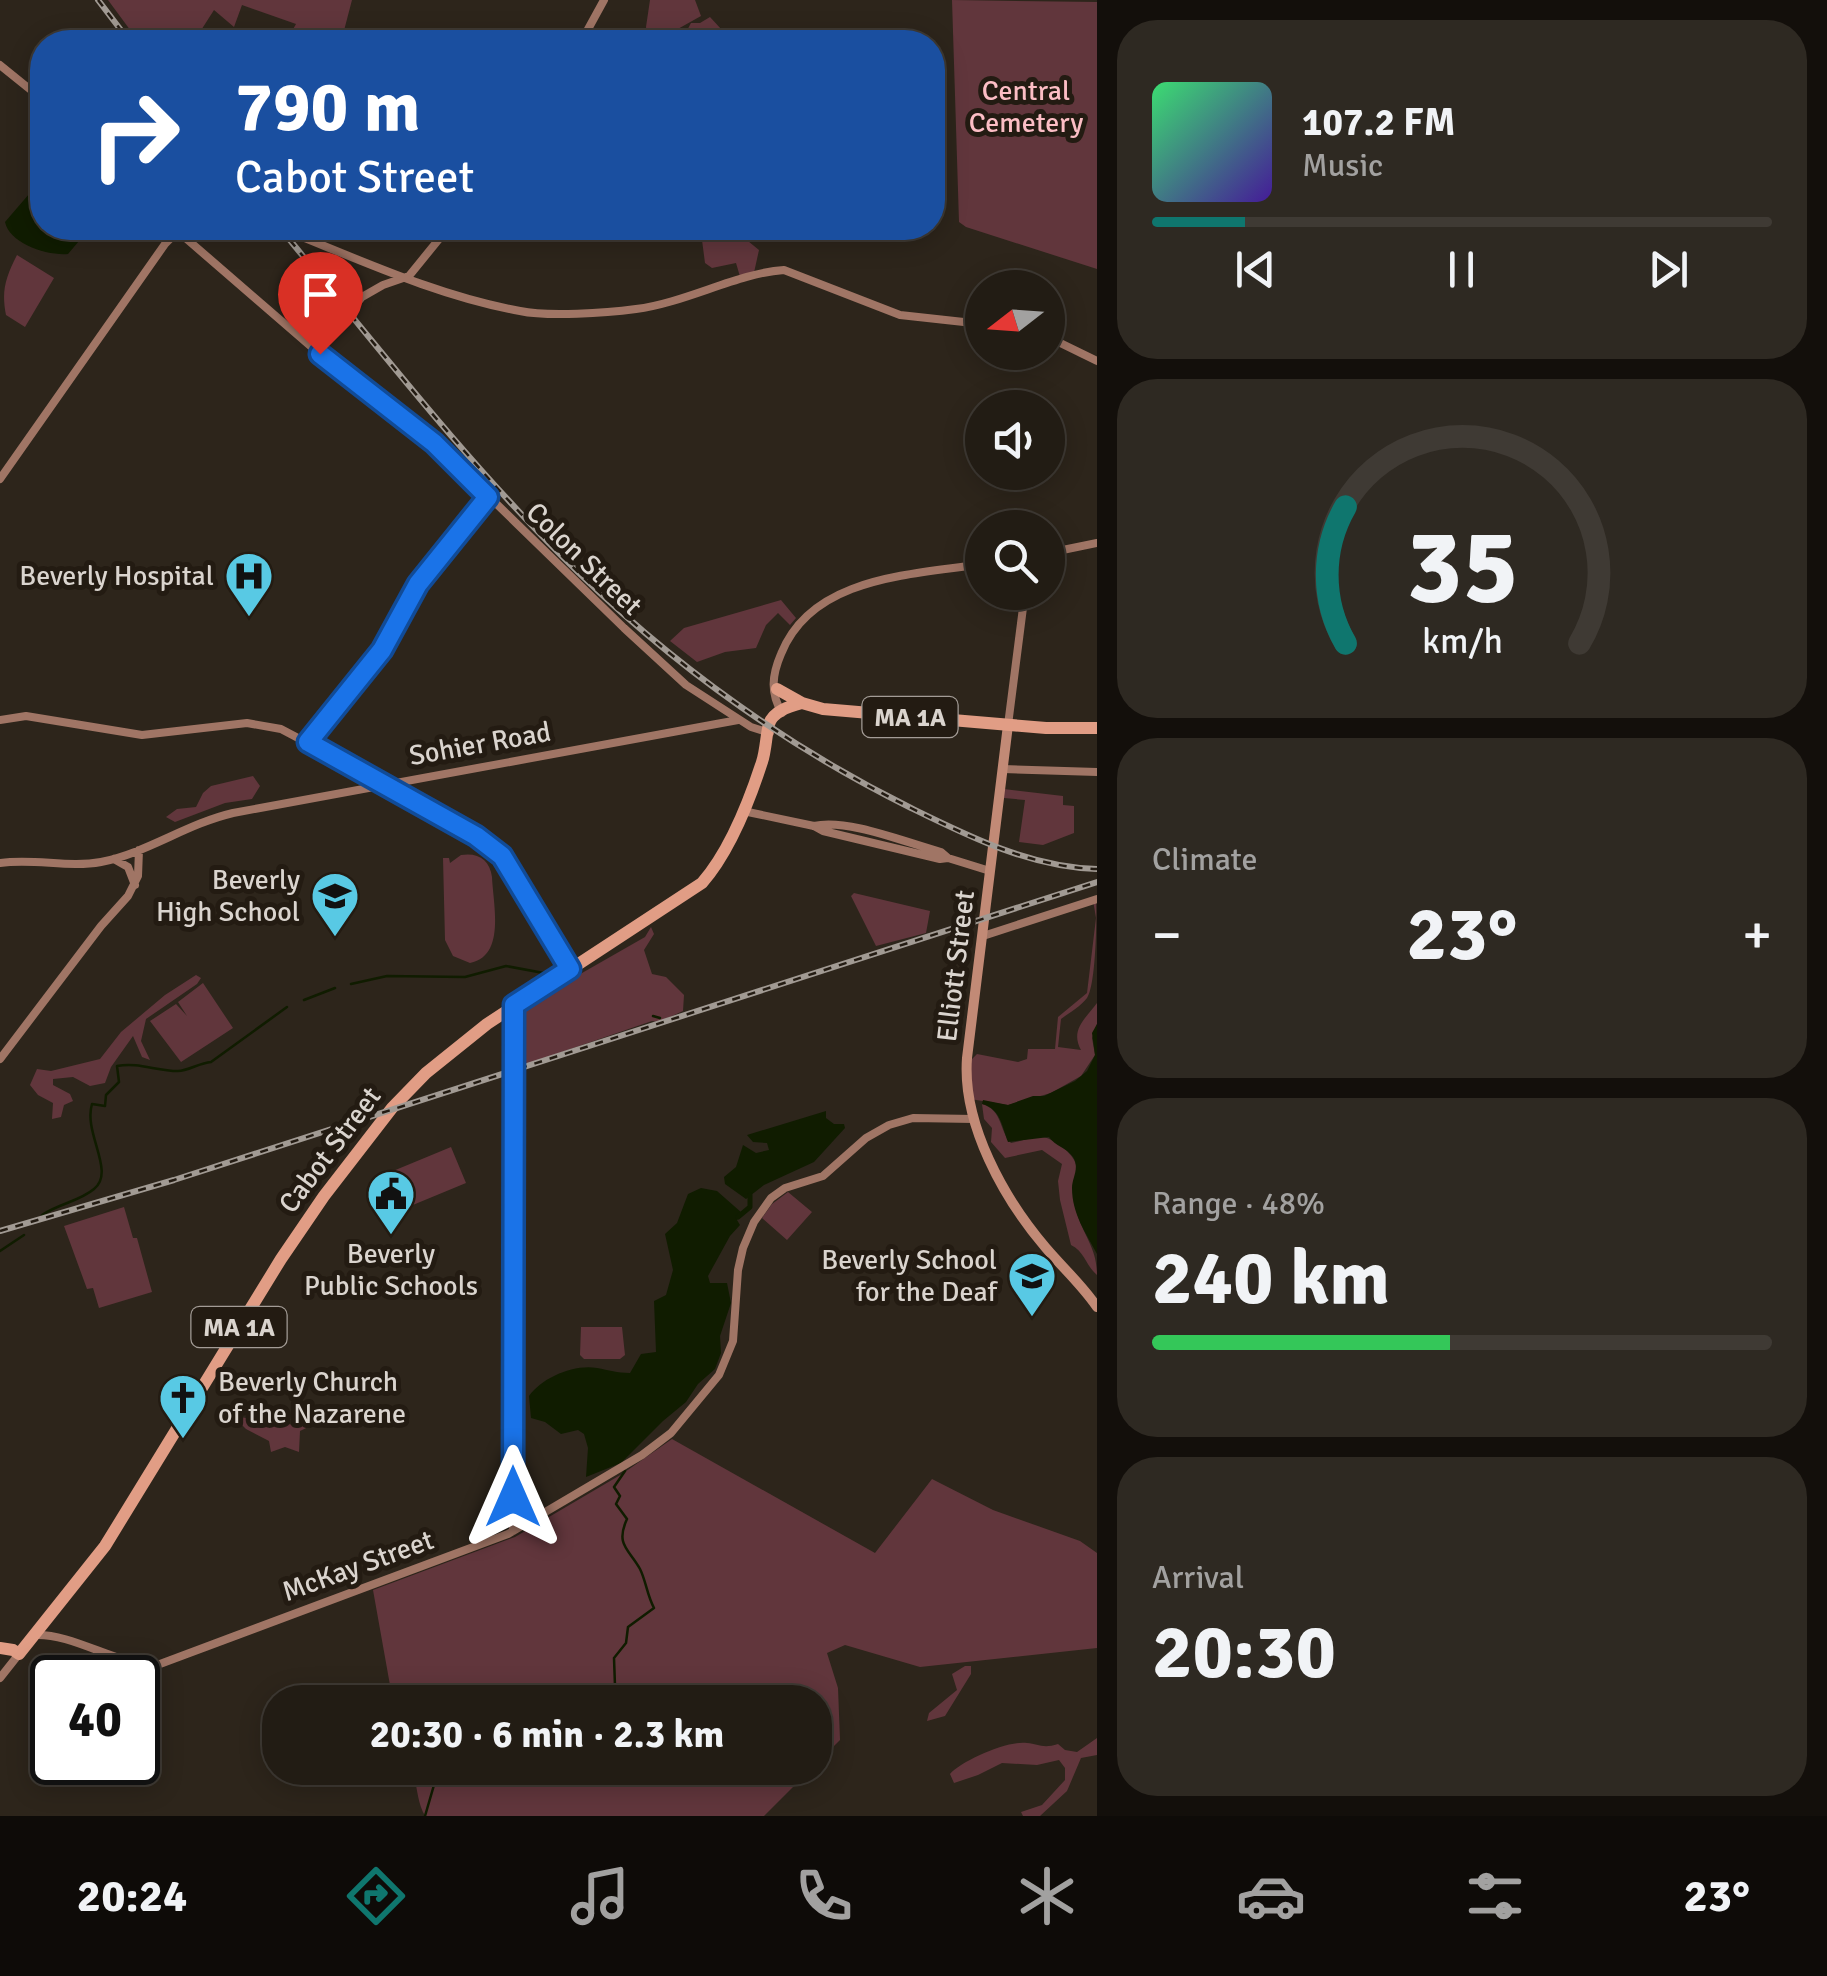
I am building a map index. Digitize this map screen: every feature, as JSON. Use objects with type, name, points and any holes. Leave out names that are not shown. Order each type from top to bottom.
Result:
[{"type":"highway","points":[[778,689],[807,705]]},
{"type":"highway","name":"MA 1A","points":[[784,712],[807,705],[1008,725],[1097,728]]},
{"type":"highway","name":"Cabot Street","points":[[19,1654],[105,1546],[281,1259],[375,1128],[426,1073],[514,1005],[702,883],[743,811],[757,729],[784,712]]},
{"type":"highway","points":[[0,1648],[35,1635]]},
{"type":"highway","points":[[0,1648],[19,1654]]},
{"type":"main road","points":[[587,30],[604,0]]},
{"type":"main road","points":[[0,64],[30,89]]},
{"type":"main road","points":[[0,479],[169,240]]},
{"type":"main road","name":"Colon Street","points":[[190,240],[315,350],[434,443],[653,656],[702,696],[757,729]]},
{"type":"main road","points":[[310,240],[405,278],[524,312],[614,311],[680,300],[784,270],[900,315],[965,322]]},
{"type":"main road","points":[[315,350],[362,298],[384,284],[405,278],[438,240]]},
{"type":"main road","points":[[1065,345],[1097,361]]},
{"type":"main road","points":[[308,742],[382,650],[418,584],[488,497]]},
{"type":"main road","points":[[1065,550],[1097,543]]},
{"type":"main road","points":[[784,712],[774,693],[776,669],[795,628],[829,597],[868,585],[965,567]]},
{"type":"main road","name":"Elliott Street","points":[[1023,610],[966,1065],[974,1119],[995,1170],[1028,1224],[1097,1307]]},
{"type":"main road","points":[[776,669],[784,712]]},
{"type":"main road","points":[[5,718],[52,719],[142,735],[259,723],[281,728],[406,795],[502,856],[570,969]]},
{"type":"main road","name":"Sohier Road","points":[[0,863],[80,864],[114,859],[206,819],[408,780],[757,729]]},
{"type":"main road","points":[[1003,769],[1097,772]]},
{"type":"main road","points":[[362,788],[366,774]]},
{"type":"main road","points":[[406,795],[408,780]]},
{"type":"main road","points":[[743,811],[814,826],[859,830],[940,852],[990,871]]},
{"type":"main road","points":[[0,1058],[135,886],[139,850]]},
{"type":"main road","points":[[114,859],[128,867],[135,886]]},
{"type":"main road","points":[[982,936],[1097,899]]},
{"type":"main road","points":[[513,1531],[514,1005]]},
{"type":"main road","name":"McKay Street","points":[[35,1635],[43,1642],[63,1640],[92,1646],[145,1666],[160,1664],[513,1531],[658,1444],[708,1391],[733,1341],[742,1248],[756,1218],[778,1192],[822,1176],[866,1138],[889,1125],[913,1118],[974,1119]]},
{"type":"main road","name":"Cabot Street","points":[[0,1678],[19,1654]]},
{"type":"green space","points":[[108,0],[352,0],[344,30],[293,30],[296,24],[242,5],[234,27],[214,10],[201,30],[130,30]]},
{"type":"green space","points":[[650,0],[695,0],[701,16],[676,30],[646,27]]},
{"type":"green space","name":"Central Cemetery","points":[[952,0],[1097,2],[1097,269],[959,222]]},
{"type":"green space","points":[[710,17],[722,30],[687,30],[691,23]]},
{"type":"green space","points":[[702,240],[747,240],[759,250],[753,277],[741,280],[736,263],[712,268],[705,263]]},
{"type":"green space","points":[[17,255],[54,278],[25,327],[6,315],[4,298],[5,284]]},
{"type":"green space","points":[[781,600],[796,618],[790,625],[778,613],[766,625],[756,648],[725,652],[697,662],[670,641],[684,628]]},
{"type":"green space","points":[[253,776],[260,786],[252,799],[225,803],[175,822],[166,817],[177,809],[196,807],[211,786]]},
{"type":"green space","points":[[1004,789],[1063,796],[1063,805],[1074,806],[1074,833],[1043,845],[1019,842],[1025,800],[1004,798]]},
{"type":"green space","points":[[461,855],[473,855],[486,862],[491,871],[494,901],[493,940],[481,958],[470,963],[453,956],[445,940],[443,858],[449,858],[450,863]]},
{"type":"green space","points":[[854,893],[930,911],[926,933],[876,946],[851,896]]},
{"type":"green space","points":[[1096,918],[1090,991],[1084,1001],[1061,1019],[1058,1047],[1081,1050],[1078,1031],[1097,1003],[1092,1038],[1095,1055],[1081,1076],[1051,1093],[1008,1105],[970,1099],[966,1065],[977,1054],[1018,1062],[1027,1059],[1028,1049],[1055,1049],[1058,1017],[1087,993]]},
{"type":"green space","points":[[651,927],[654,934],[644,950],[652,974],[666,977],[684,995],[683,1011],[518,1067],[519,1009],[645,937]]},
{"type":"green space","points":[[196,975],[201,978],[197,984],[146,1019],[141,1041],[150,1060],[142,1057],[133,1036],[111,1067],[105,1083],[90,1086],[73,1077],[53,1079],[53,1085],[70,1094],[73,1101],[64,1105],[61,1117],[52,1119],[53,1103],[30,1085],[37,1069],[51,1071],[100,1059],[121,1032]]},
{"type":"green space","points":[[203,983],[233,1028],[181,1062],[150,1021],[176,1004],[187,1016],[178,1002]]},
{"type":"green space","points":[[982,1104],[994,1111],[1011,1143],[1046,1138],[1062,1146],[1074,1160],[1074,1203],[1095,1257],[1097,1275],[1071,1245],[1060,1200],[1058,1181],[1062,1164],[1042,1150],[1005,1158],[991,1142],[992,1128],[984,1119]]},
{"type":"green space","points":[[451,1147],[466,1183],[408,1207],[393,1171]]},
{"type":"green space","points":[[788,1192],[812,1212],[787,1240],[762,1218]]},
{"type":"green space","points":[[124,1207],[152,1292],[99,1308],[93,1288],[87,1289],[64,1226]]},
{"type":"green space","points":[[581,1327],[622,1327],[625,1355],[620,1359],[584,1359],[580,1355]]},
{"type":"green space","points":[[323,1415],[325,1419],[300,1431],[299,1452],[285,1447],[271,1452],[269,1441],[246,1429],[233,1416],[294,1425]]},
{"type":"green space","points":[[672,1439],[875,1553],[932,1479],[993,1510],[1080,1541],[1097,1553],[1097,1648],[920,1667],[845,1645],[827,1653],[838,1688],[840,1740],[832,1748],[832,1685],[390,1685],[373,1590],[515,1537],[622,1474]]},
{"type":"green space","points":[[971,1666],[971,1674],[945,1716],[927,1721],[929,1713],[957,1690],[952,1674]]},
{"type":"green space","points":[[1097,1738],[1097,1755],[1081,1758],[1067,1791],[1040,1816],[1023,1816],[1021,1812],[1042,1805],[1065,1780],[1065,1768],[1059,1760],[1037,1765],[1002,1763],[954,1783],[950,1774],[974,1758],[1008,1745],[1058,1744],[1077,1752]]},
{"type":"green space","points":[[416,1785],[795,1785],[764,1816],[425,1816]]},
{"type":"shaded area","points":[[30,193],[30,240],[80,240],[68,254],[50,253],[21,242],[5,222]]},
{"type":"shaded area","points":[[1097,1024],[1097,1254],[1074,1206],[1073,1157],[1049,1137],[1008,1142],[997,1114],[982,1104],[983,1100],[1008,1105],[1044,1096],[1075,1081],[1087,1071],[1095,1055],[1092,1033]]},
{"type":"shaded area","points":[[826,1111],[826,1118],[834,1124],[844,1124],[845,1128],[814,1162],[764,1185],[746,1199],[725,1184],[724,1177],[736,1167],[743,1145],[756,1153],[769,1150],[767,1143],[753,1142],[747,1135]]},
{"type":"shaded area","points":[[701,1188],[717,1191],[742,1213],[737,1220],[740,1225],[708,1276],[710,1283],[727,1283],[731,1303],[715,1369],[621,1463],[586,1477],[588,1448],[584,1434],[578,1430],[561,1434],[545,1422],[531,1418],[529,1396],[542,1383],[568,1370],[588,1367],[630,1373],[641,1354],[656,1352],[654,1301],[666,1295],[673,1270],[665,1234],[677,1223],[688,1194]]},
{"type":"waterway","points":[[351,984],[387,976],[465,977],[506,966],[549,974]]},
{"type":"waterway","points":[[304,1000],[335,988]]},
{"type":"waterway","points":[[42,1215],[88,1193],[100,1182],[101,1162],[90,1115],[92,1104],[105,1106],[106,1095],[119,1082],[117,1066],[178,1071],[211,1062],[287,1007]]},
{"type":"waterway","points":[[653,1016],[660,1018]]},
{"type":"waterway","points":[[738,1217],[750,1207],[750,1195]]},
{"type":"waterway","points":[[0,1251],[24,1235]]},
{"type":"waterway","points":[[615,1685],[614,1658],[626,1643],[628,1627],[654,1608],[640,1569],[623,1541],[627,1519],[616,1504],[620,1496],[614,1487],[625,1471]]},
{"type":"waterway","points":[[425,1816],[434,1785]]},
{"type":"railway","points":[[98,0],[121,30]]},
{"type":"railway","points":[[290,240],[424,404],[538,532],[615,607],[694,672],[777,732],[933,819],[1024,856],[1097,869]]},
{"type":"railway","points":[[0,1231],[174,1180],[1097,882]]},
{"type":"place","name":"Beverly Hospital","points":[[249,618]]},
{"type":"place","name":"Beverly High School","points":[[335,938]]},
{"type":"place","name":"Beverly Public Schools","points":[[391,1236]]},
{"type":"place","name":"Beverly School for the Deaf","points":[[1032,1318]]},
{"type":"place","name":"Beverly Church of the Nazarene","points":[[183,1440]]},
{"type":"route","points":[[320,354],[412,424],[488,497],[418,584],[382,650],[308,742],[496,850],[570,969],[514,1005],[513,1497]]}]
